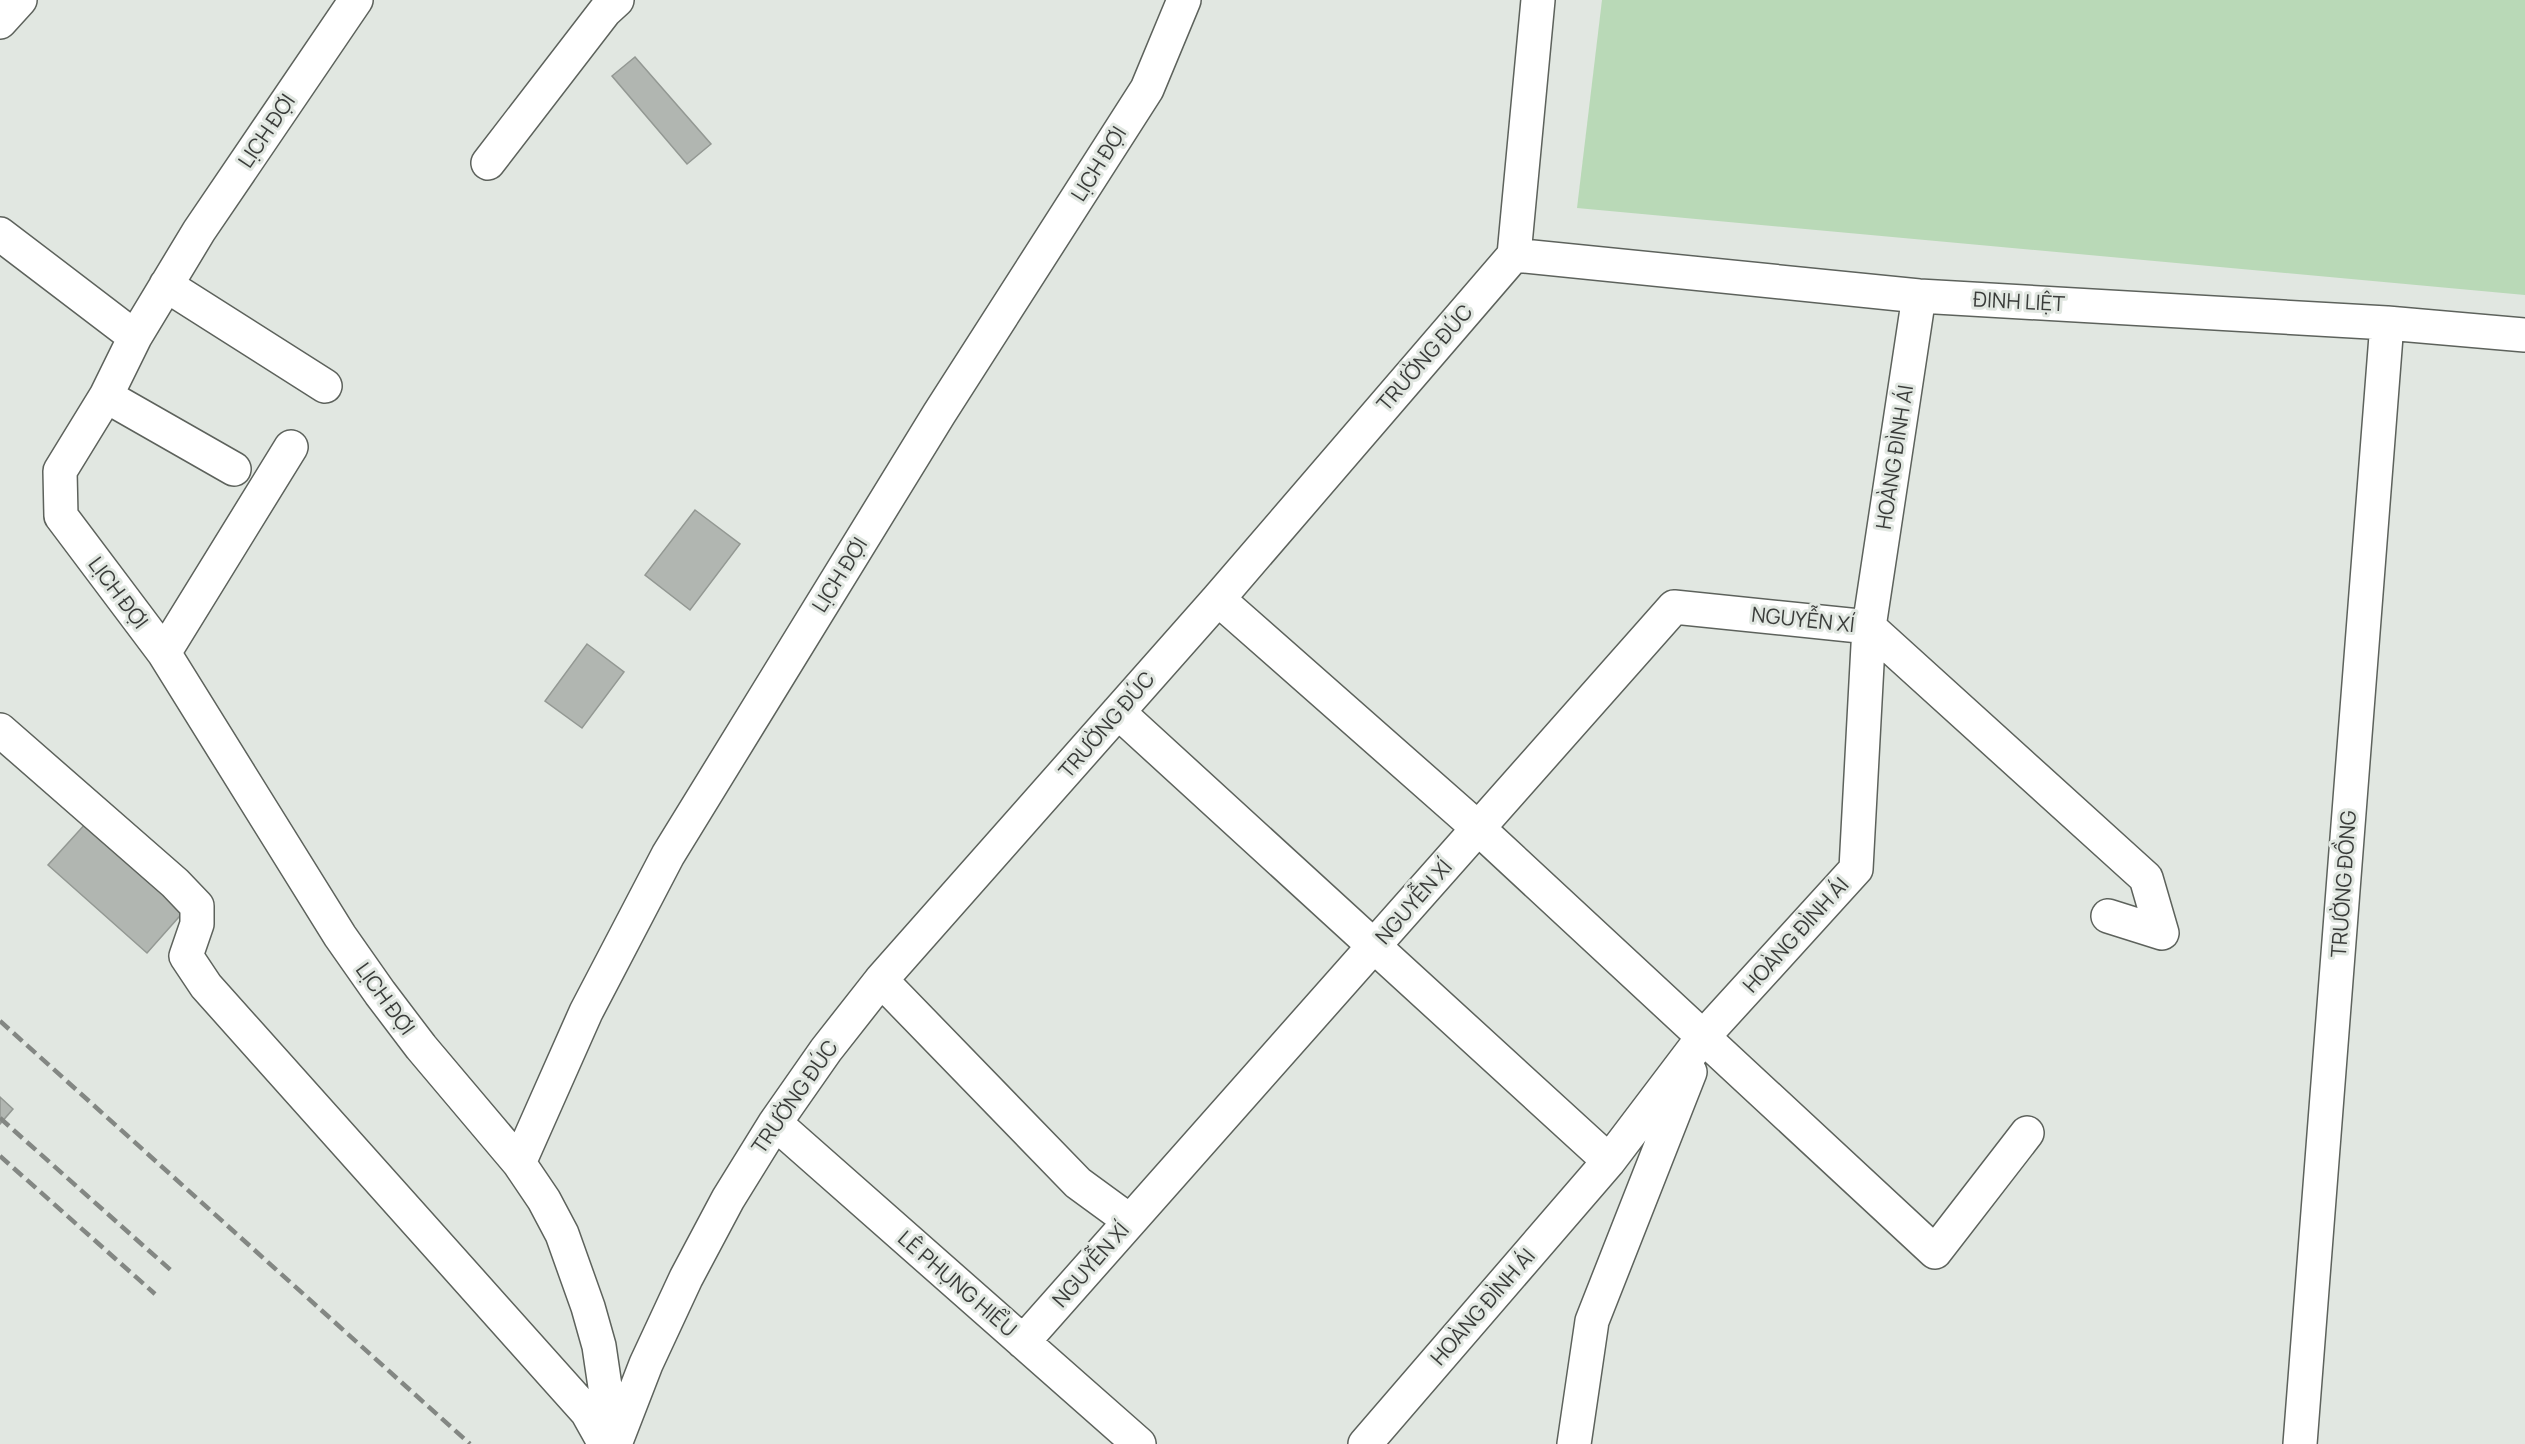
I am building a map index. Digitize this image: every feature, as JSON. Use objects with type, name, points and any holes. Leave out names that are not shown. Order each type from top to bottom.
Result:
[{"type":"street","points":[[0,22],[20,0]]},
{"type":"street","name":"LỊCH ĐỢI","points":[[356,0],[199,231],[135,337],[106,396],[60,471],[61,516],[164,653],[340,936],[421,1047],[519,1164],[544,1200],[562,1234],[588,1307],[606,1389],[613,1444]]},
{"type":"street","name":"LỊCH ĐỢI","points":[[519,1164],[586,1012],[669,855],[939,414],[1147,89],[1184,0]]},
{"type":"street","points":[[1514,255],[1538,0]]},
{"type":"street","points":[[488,163],[605,4]]},
{"type":"street","points":[[0,234],[135,337]]},
{"type":"street","name":"ĐINH LIỆT","points":[[1514,255],[1919,296],[2387,323],[2525,335]]},
{"type":"street","name":"TRƯỜNG ĐÚC","points":[[613,1444],[646,1364],[686,1278],[728,1199],[775,1123],[826,1050],[881,981],[1218,599],[1514,255]]},
{"type":"street","points":[[166,285],[325,386]]},
{"type":"street","name":"HOÀNG ĐÌNH ÁI","points":[[1365,1444],[1609,1161],[1703,1037],[1856,869],[1869,627],[1919,296]]},
{"type":"street","name":"TRƯỜNG ĐỒNG","points":[[2300,1444],[2387,323]]},
{"type":"street","points":[[106,396],[234,469]]},
{"type":"street","points":[[164,653],[291,447]]},
{"type":"street","points":[[1218,599],[1479,830],[1935,1252],[2027,1133]]},
{"type":"street","name":"NGUYỄN XÍ","points":[[1023,1342],[1674,608],[1869,627]]},
{"type":"street","points":[[1869,627],[2145,878],[2162,933],[2109,916]]},
{"type":"street","points":[[1118,712],[1609,1161]]},
{"type":"street","points":[[0,730],[175,883],[197,906],[197,924],[186,956],[206,986],[587,1412],[605,1444]]},
{"type":"street","points":[[881,981],[1078,1183],[1130,1221]]},
{"type":"street","points":[[1574,1444],[1592,1321],[1703,1037]]},
{"type":"street","name":"LÊ PHỤNG HIỂU","points":[[775,1123],[1139,1444]]},
{"type":"green space","points":[[1602,0],[2525,0],[2525,295],[1577,208]]},
{"type":"building","points":[[635,57],[711,144],[687,164],[612,76]]},
{"type":"building","points":[[695,510],[740,544],[690,610],[645,575]]},
{"type":"building","points":[[587,644],[624,672],[582,728],[545,701]]},
{"type":"building","points":[[87,822],[186,909],[147,953],[48,865]]},
{"type":"building","points":[[0,1097],[13,1109],[0,1124]]},
{"type":"railway","points":[[0,1021],[470,1444]]},
{"type":"railway","points":[[0,1118],[174,1273]]},
{"type":"railway","points":[[0,1156],[155,1294]]}]
